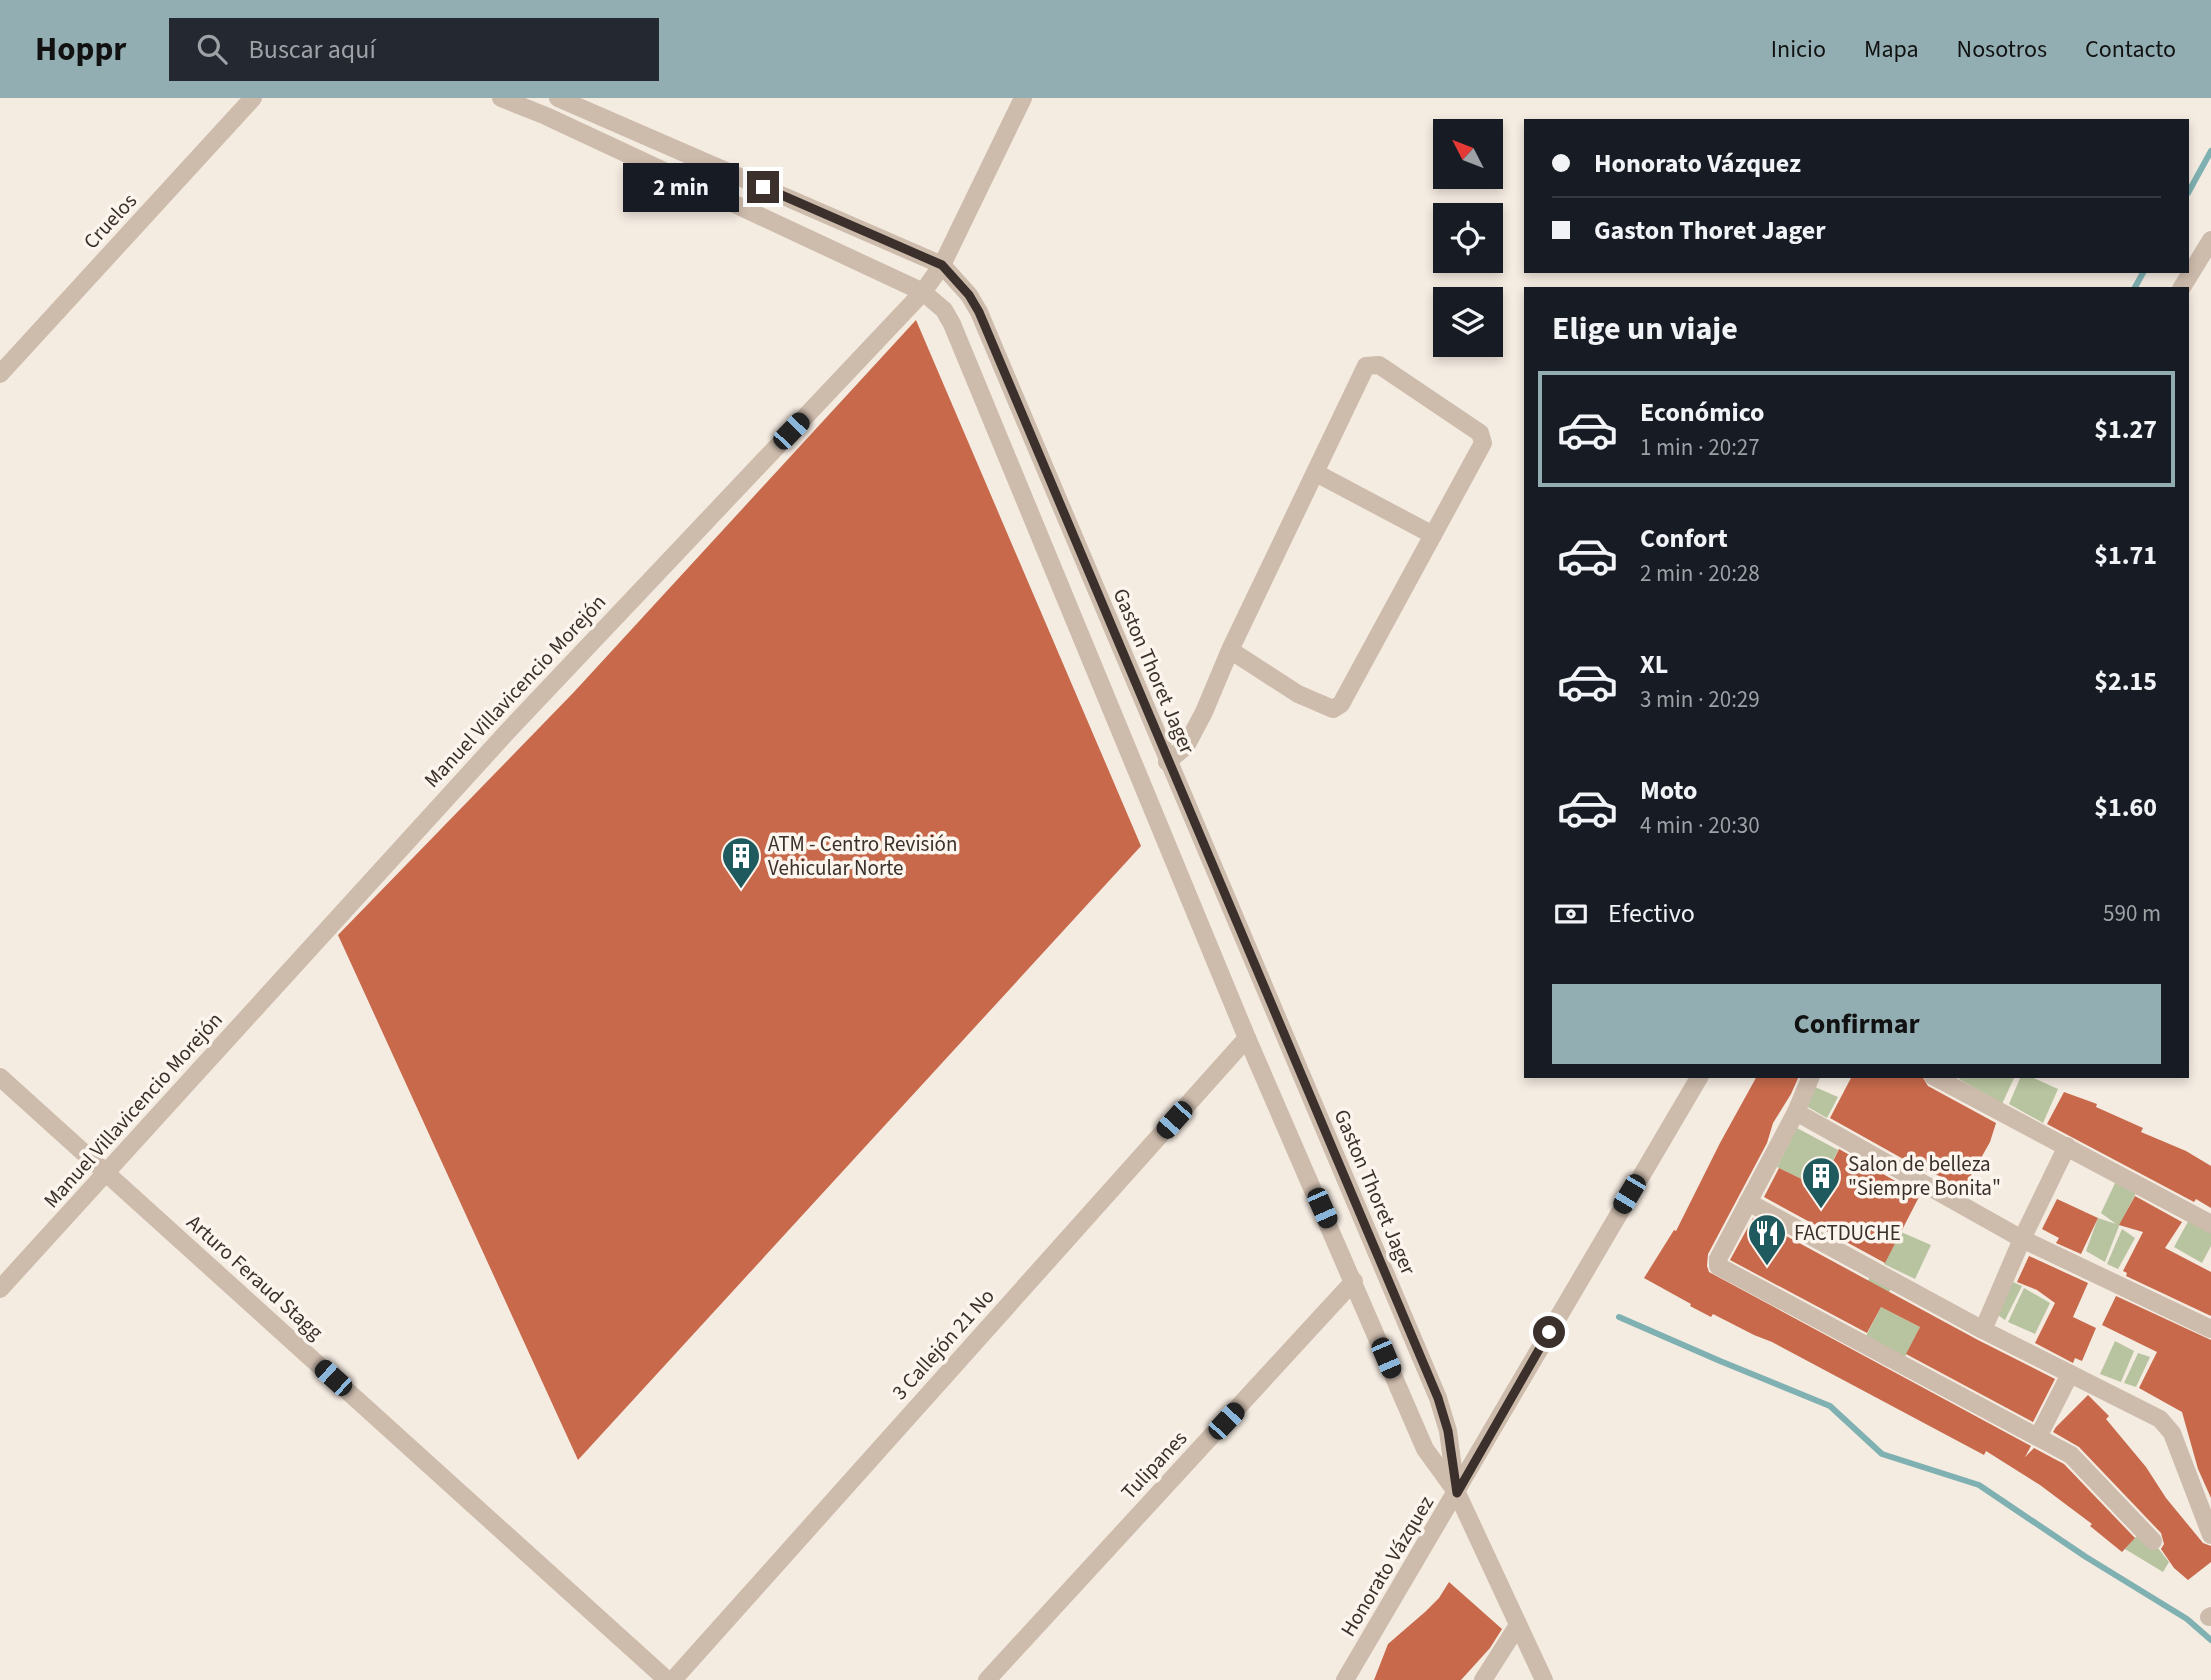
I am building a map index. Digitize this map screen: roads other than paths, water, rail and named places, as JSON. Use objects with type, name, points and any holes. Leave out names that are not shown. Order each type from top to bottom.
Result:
[{"type":"street","name":"Cruelos","points":[[0,374],[253,98]]},
{"type":"street","name":"Gaston Thoret Jager","points":[[500,98],[571,128],[923,292],[944,310],[953,324],[1247,1038],[1425,1449],[1457,1493],[1544,1680]]},
{"type":"street","name":"Gaston Thoret Jager","points":[[558,98],[942,265],[969,295],[979,312],[1438,1398],[1448,1431],[1457,1493]]},
{"type":"street","name":"Manuel Villavicencio Morejón","points":[[0,1289],[507,732],[923,292],[942,265],[1023,98]]},
{"type":"street","points":[[2182,287],[2211,240]]},
{"type":"street","points":[[1167,762],[1186,746],[1204,712],[1230,650],[1366,366],[1379,365],[1480,433],[1483,443],[1341,704],[1333,709],[1298,694],[1230,650]]},
{"type":"street","points":[[1317,473],[1433,535]]},
{"type":"street","name":"3 Callejón 21 No","points":[[673,1680],[1247,1038]]},
{"type":"street","name":"Arturo Feraud Stagg","points":[[0,1077],[667,1680]]},
{"type":"street","name":"Honorato Vázquez","points":[[1345,1680],[1699,1078]]},
{"type":"street","points":[[1810,1078],[1796,1112],[1718,1259],[1718,1266],[2071,1455],[2153,1541]]},
{"type":"street","points":[[1937,1078],[2211,1224]]},
{"type":"street","points":[[1796,1112],[2022,1239],[2211,1328]]},
{"type":"street","points":[[1983,1329],[2022,1239],[2067,1146]]},
{"type":"street","points":[[1748,1202],[1983,1329],[2160,1419],[2172,1433],[2211,1535]]},
{"type":"street","name":"Tulipanes","points":[[987,1680],[1354,1281]]},
{"type":"street","points":[[2038,1437],[2070,1374]]},
{"type":"street","points":[[1483,1680],[1518,1625]]},
{"type":"waterway","points":[[2189,191],[2211,151]]},
{"type":"waterway","points":[[2135,287],[2143,273]]},
{"type":"waterway","points":[[1619,1317],[1830,1406],[1882,1454],[1979,1485],[2086,1557],[2187,1619],[2211,1640]]},
{"type":"place","name":"ATM - Centro Revisión Vehicular Norte","points":[[741,890]]},
{"type":"place","name":"Salon de belleza \"Siempre Bonita\"","points":[[1821,1210]]},
{"type":"place","name":"FACTDUCHE","points":[[1767,1267]]}]
